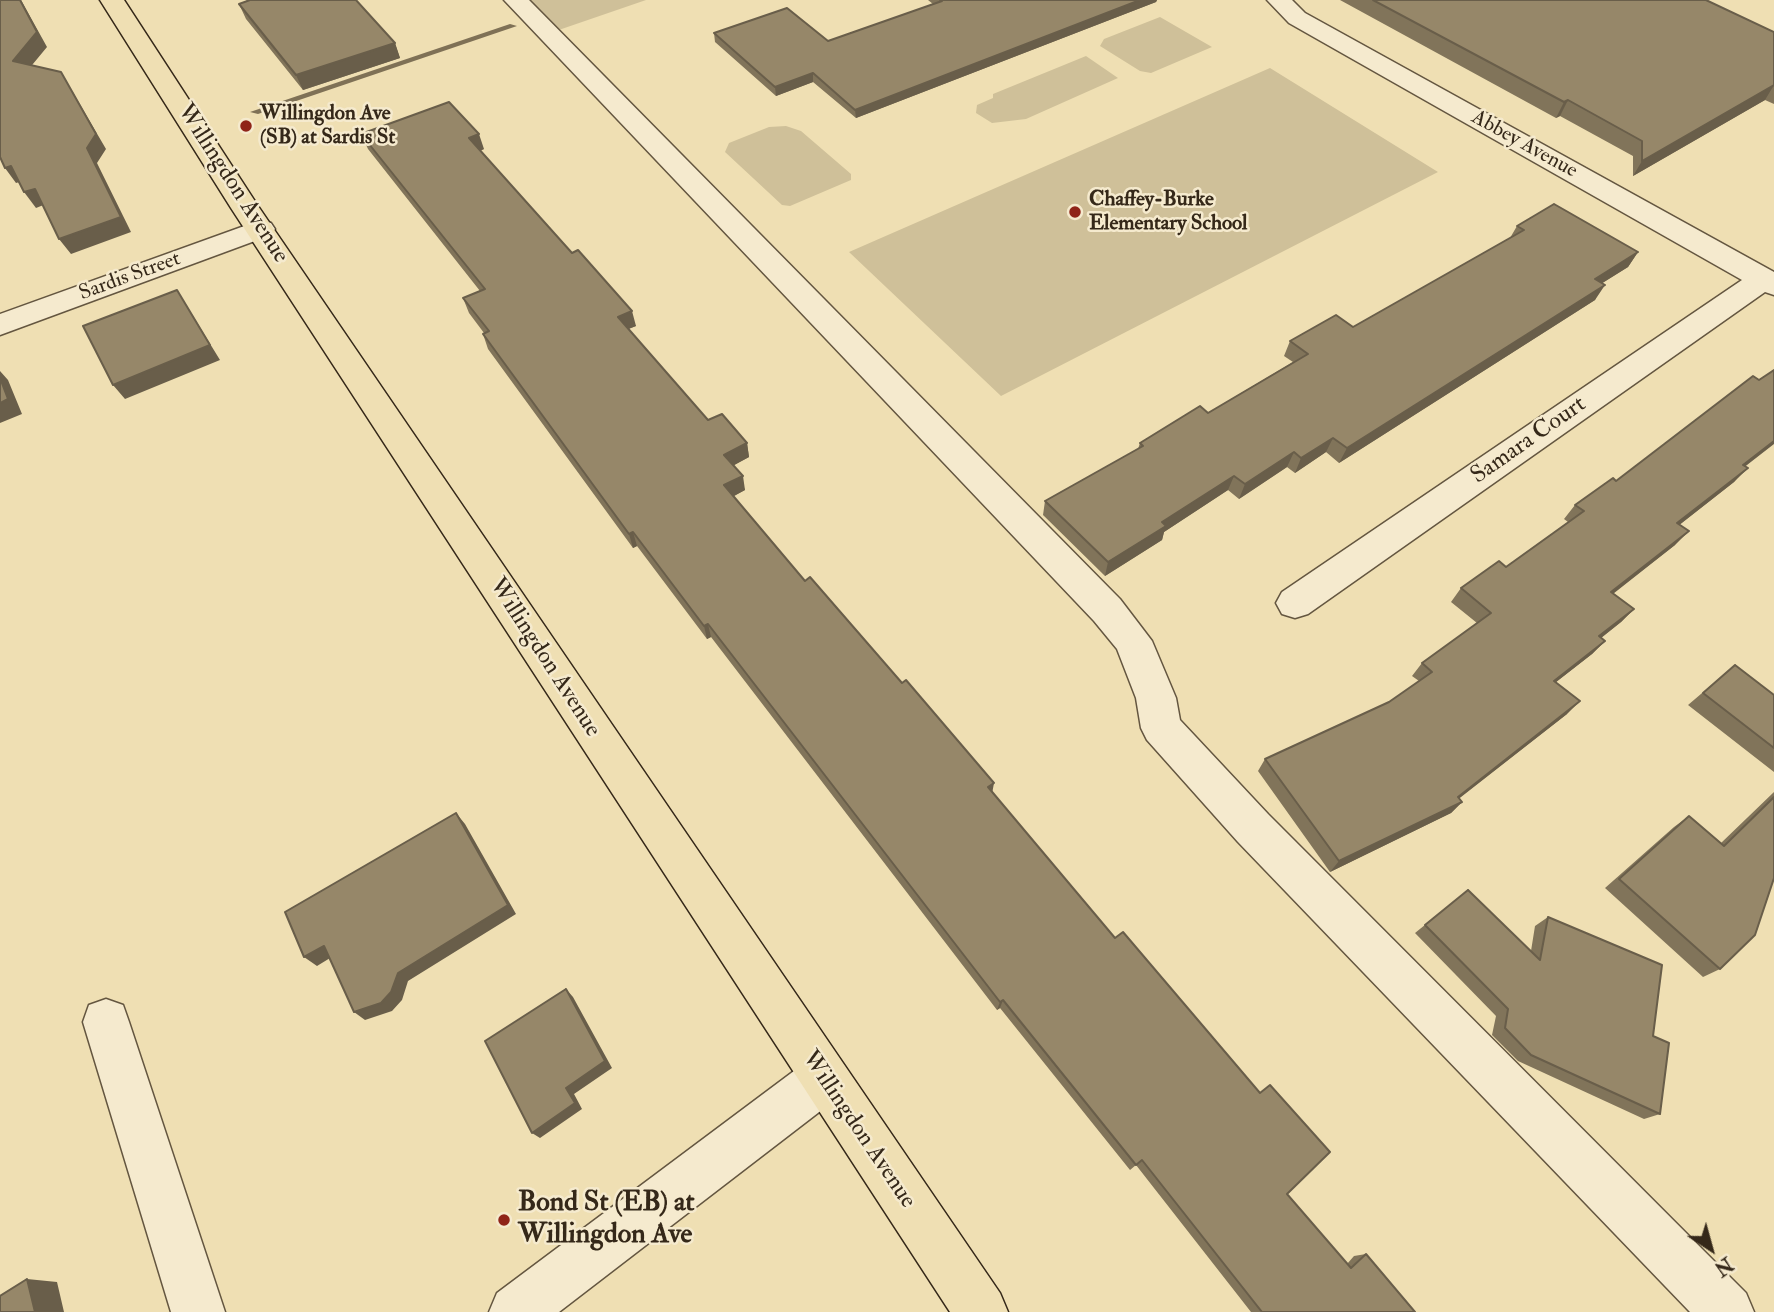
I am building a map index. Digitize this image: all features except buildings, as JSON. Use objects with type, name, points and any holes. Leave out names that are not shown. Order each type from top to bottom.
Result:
[{"type":"main road","name":"Willingdon Avenue","points":[[112,0],[823,1079],[981,1312]]},
{"type":"street","points":[[516,0],[1107,610],[1133,641],[1156,698],[1161,728],[1253,828],[1727,1312]]},
{"type":"street","name":"Abbey Avenue","points":[[1279,0],[1287,11],[1305,22],[1768,282]]},
{"type":"street","name":"Sardis Street","points":[[0,326],[261,229]]},
{"type":"street","name":"Samara Court","points":[[1295,603],[1768,282]]},
{"type":"street","points":[[106,1022],[198,1312]]},
{"type":"street","points":[[516,1312],[823,1079]]},
{"type":"shaded area","points":[[516,0],[646,0],[550,33]]},
{"type":"shaded area","points":[[1160,17],[1212,47],[1151,73],[1140,71],[1100,46],[1104,39]]},
{"type":"shaded area","points":[[1086,56],[1118,78],[1026,119],[992,123],[976,113],[977,105],[993,98],[993,94]]},
{"type":"shaded area","points":[[1270,68],[1438,172],[1001,396],[849,252]]},
{"type":"shaded area","points":[[786,126],[801,131],[851,174],[851,180],[790,206],[782,205],[725,152],[729,143],[769,127]]},
{"type":"waterway","points":[[255,112],[513,26]]},
{"type":"place","name":"Willingdon Ave (SB) at Sardis St","points":[[246,126]]},
{"type":"place","name":"Chaffey-Burke Elementary School","points":[[1075,212]]},
{"type":"place","name":"Bond St (EB) at Willingdon Ave","points":[[504,1220]]}]
